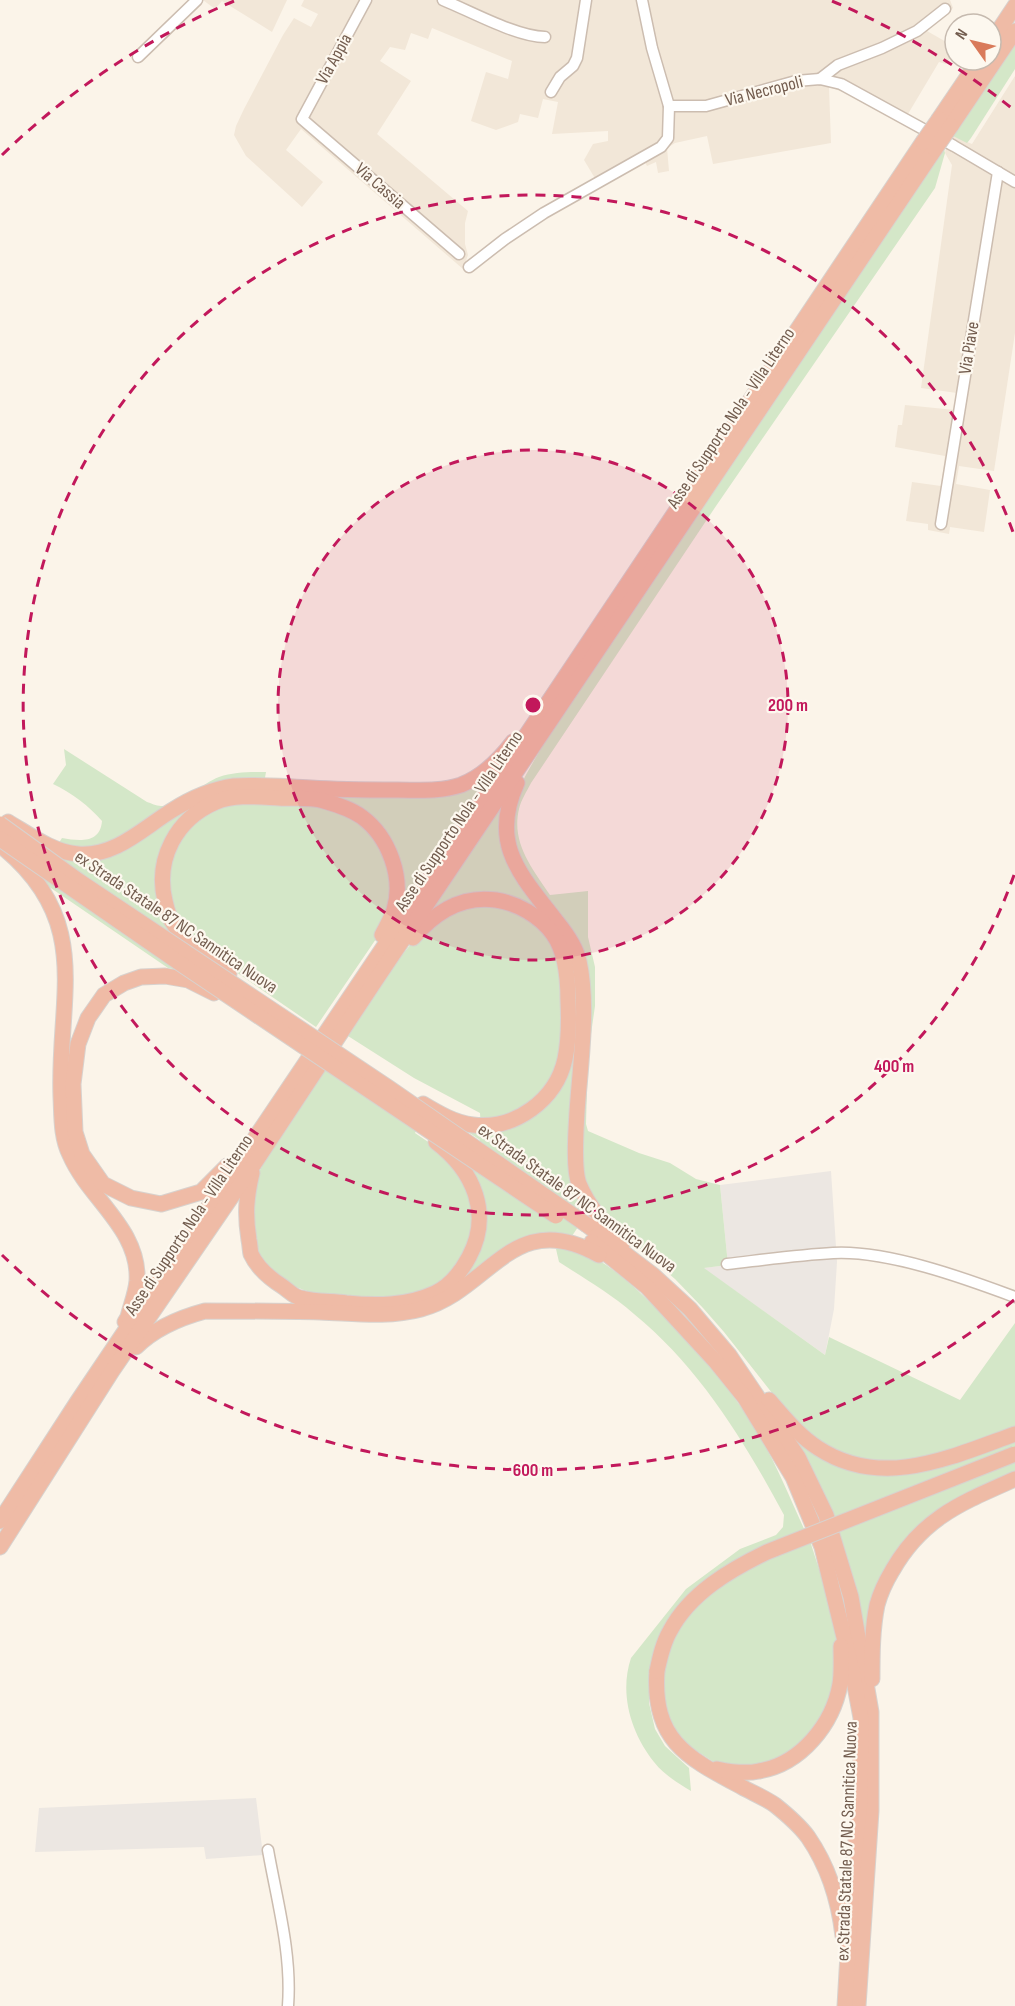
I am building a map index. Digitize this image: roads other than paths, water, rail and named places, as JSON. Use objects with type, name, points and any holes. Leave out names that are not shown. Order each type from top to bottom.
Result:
[{"type":"highway","points":[[1003,24],[1015,6]]},
{"type":"highway","name":"Asse di Supporto Nola - Villa Literno","points":[[0,1521],[78,1401],[566,676],[945,122],[1015,31]]},
{"type":"highway","name":"Asse di Supporto Nola - Villa Literno","points":[[945,122],[972,72]]},
{"type":"highway","name":"Asse di Supporto Nola - Villa Literno","points":[[0,1546],[112,1371],[255,1164],[535,744],[929,145]]},
{"type":"highway","points":[[258,1001],[232,976],[195,947],[174,926],[168,912],[161,883],[165,855],[171,841],[192,816],[216,802],[265,792],[436,790],[462,784],[486,771],[508,748],[566,676]]},
{"type":"highway","points":[[535,744],[510,800],[506,816],[507,836],[512,856],[520,873],[567,935],[579,960],[576,1009],[575,1138],[583,1229]]},
{"type":"highway","points":[[0,819],[38,841],[78,854],[95,853],[126,842],[172,810],[206,793],[236,786],[322,800],[348,809],[374,828],[389,852],[396,880],[397,896],[393,911],[364,964],[357,986]]},
{"type":"highway","name":"ex Strada Statale 87 NC Sannitica Nuova","points":[[0,824],[79,881],[389,1088],[583,1229],[690,1309],[729,1355],[798,1457],[826,1515],[851,1597],[871,1712],[871,1812],[858,2006]]},
{"type":"highway","name":"ex Strada Statale 87 NC Sannitica Nuova","points":[[0,839],[415,1122],[583,1229]]},
{"type":"highway","points":[[0,845],[19,861],[44,891],[54,909],[62,937],[66,971],[67,1083],[62,1132],[70,1156],[83,1178],[108,1208],[133,1248],[137,1281],[128,1317],[78,1401]]},
{"type":"highway","points":[[377,978],[426,924],[448,908],[463,901],[487,899],[501,901],[528,911],[554,935],[564,958],[576,1009],[568,1036],[565,1061],[557,1080],[549,1094],[526,1115],[503,1123],[472,1125],[439,1114],[421,1102],[389,1088]]},
{"type":"highway","points":[[242,1005],[188,980],[165,976],[141,977],[124,983],[104,995],[88,1018],[67,1083],[75,1131],[82,1154],[103,1184],[131,1198],[161,1204],[201,1192],[224,1171],[263,1126]]},
{"type":"highway","points":[[112,1371],[147,1336],[178,1318],[205,1311],[376,1306],[417,1300],[437,1292],[452,1281],[464,1268],[473,1250],[478,1232],[479,1203],[463,1169],[415,1122]]},
{"type":"highway","points":[[255,1164],[246,1198],[246,1221],[251,1254],[270,1278],[299,1298],[380,1315],[438,1304],[455,1294],[503,1256],[519,1247],[583,1229],[635,1251],[650,1281]]},
{"type":"highway","name":"ex Strada Statale 87 NC Sannitica Nuova","points":[[650,1281],[745,1398],[793,1477],[822,1547],[842,1625],[861,1718],[860,1802],[845,2006]]},
{"type":"highway","points":[[729,1355],[802,1435],[824,1452],[850,1464],[867,1468],[904,1468],[959,1454],[1015,1434]]},
{"type":"highway","points":[[847,1975],[837,1900],[825,1867],[807,1835],[774,1805],[704,1766],[686,1754],[674,1741],[664,1724],[657,1704],[657,1671],[662,1651],[669,1632],[680,1615],[702,1592],[729,1572],[767,1552],[1015,1454]]},
{"type":"highway","points":[[871,1712],[873,1641],[877,1604],[887,1579],[904,1550],[921,1532],[962,1502],[1015,1479]]},
{"type":"highway","points":[[704,1766],[735,1773],[760,1771],[791,1759],[814,1739],[833,1709],[840,1682],[842,1625]]},
{"type":"street","points":[[138,57],[197,0]]},
{"type":"street","name":"Via Appia","points":[[302,119],[366,0]]},
{"type":"street","points":[[443,0],[506,27],[545,37]]},
{"type":"street","points":[[551,92],[577,58],[586,0]]},
{"type":"street","points":[[469,267],[544,213],[661,147],[669,138],[669,106],[652,48],[642,0]]},
{"type":"street","points":[[820,79],[838,65],[917,31],[945,9]]},
{"type":"street","name":"Via Necropoli","points":[[669,106],[706,106],[796,81],[820,79],[841,84],[1015,182]]},
{"type":"street","name":"Via Cassia","points":[[302,119],[459,254]]},
{"type":"street","name":"Via Piave","points":[[941,524],[998,172]]},
{"type":"street","points":[[727,1264],[834,1253],[869,1255],[925,1268],[982,1285],[1015,1298]]},
{"type":"street","points":[[268,1850],[286,1948],[288,2006]]}]
